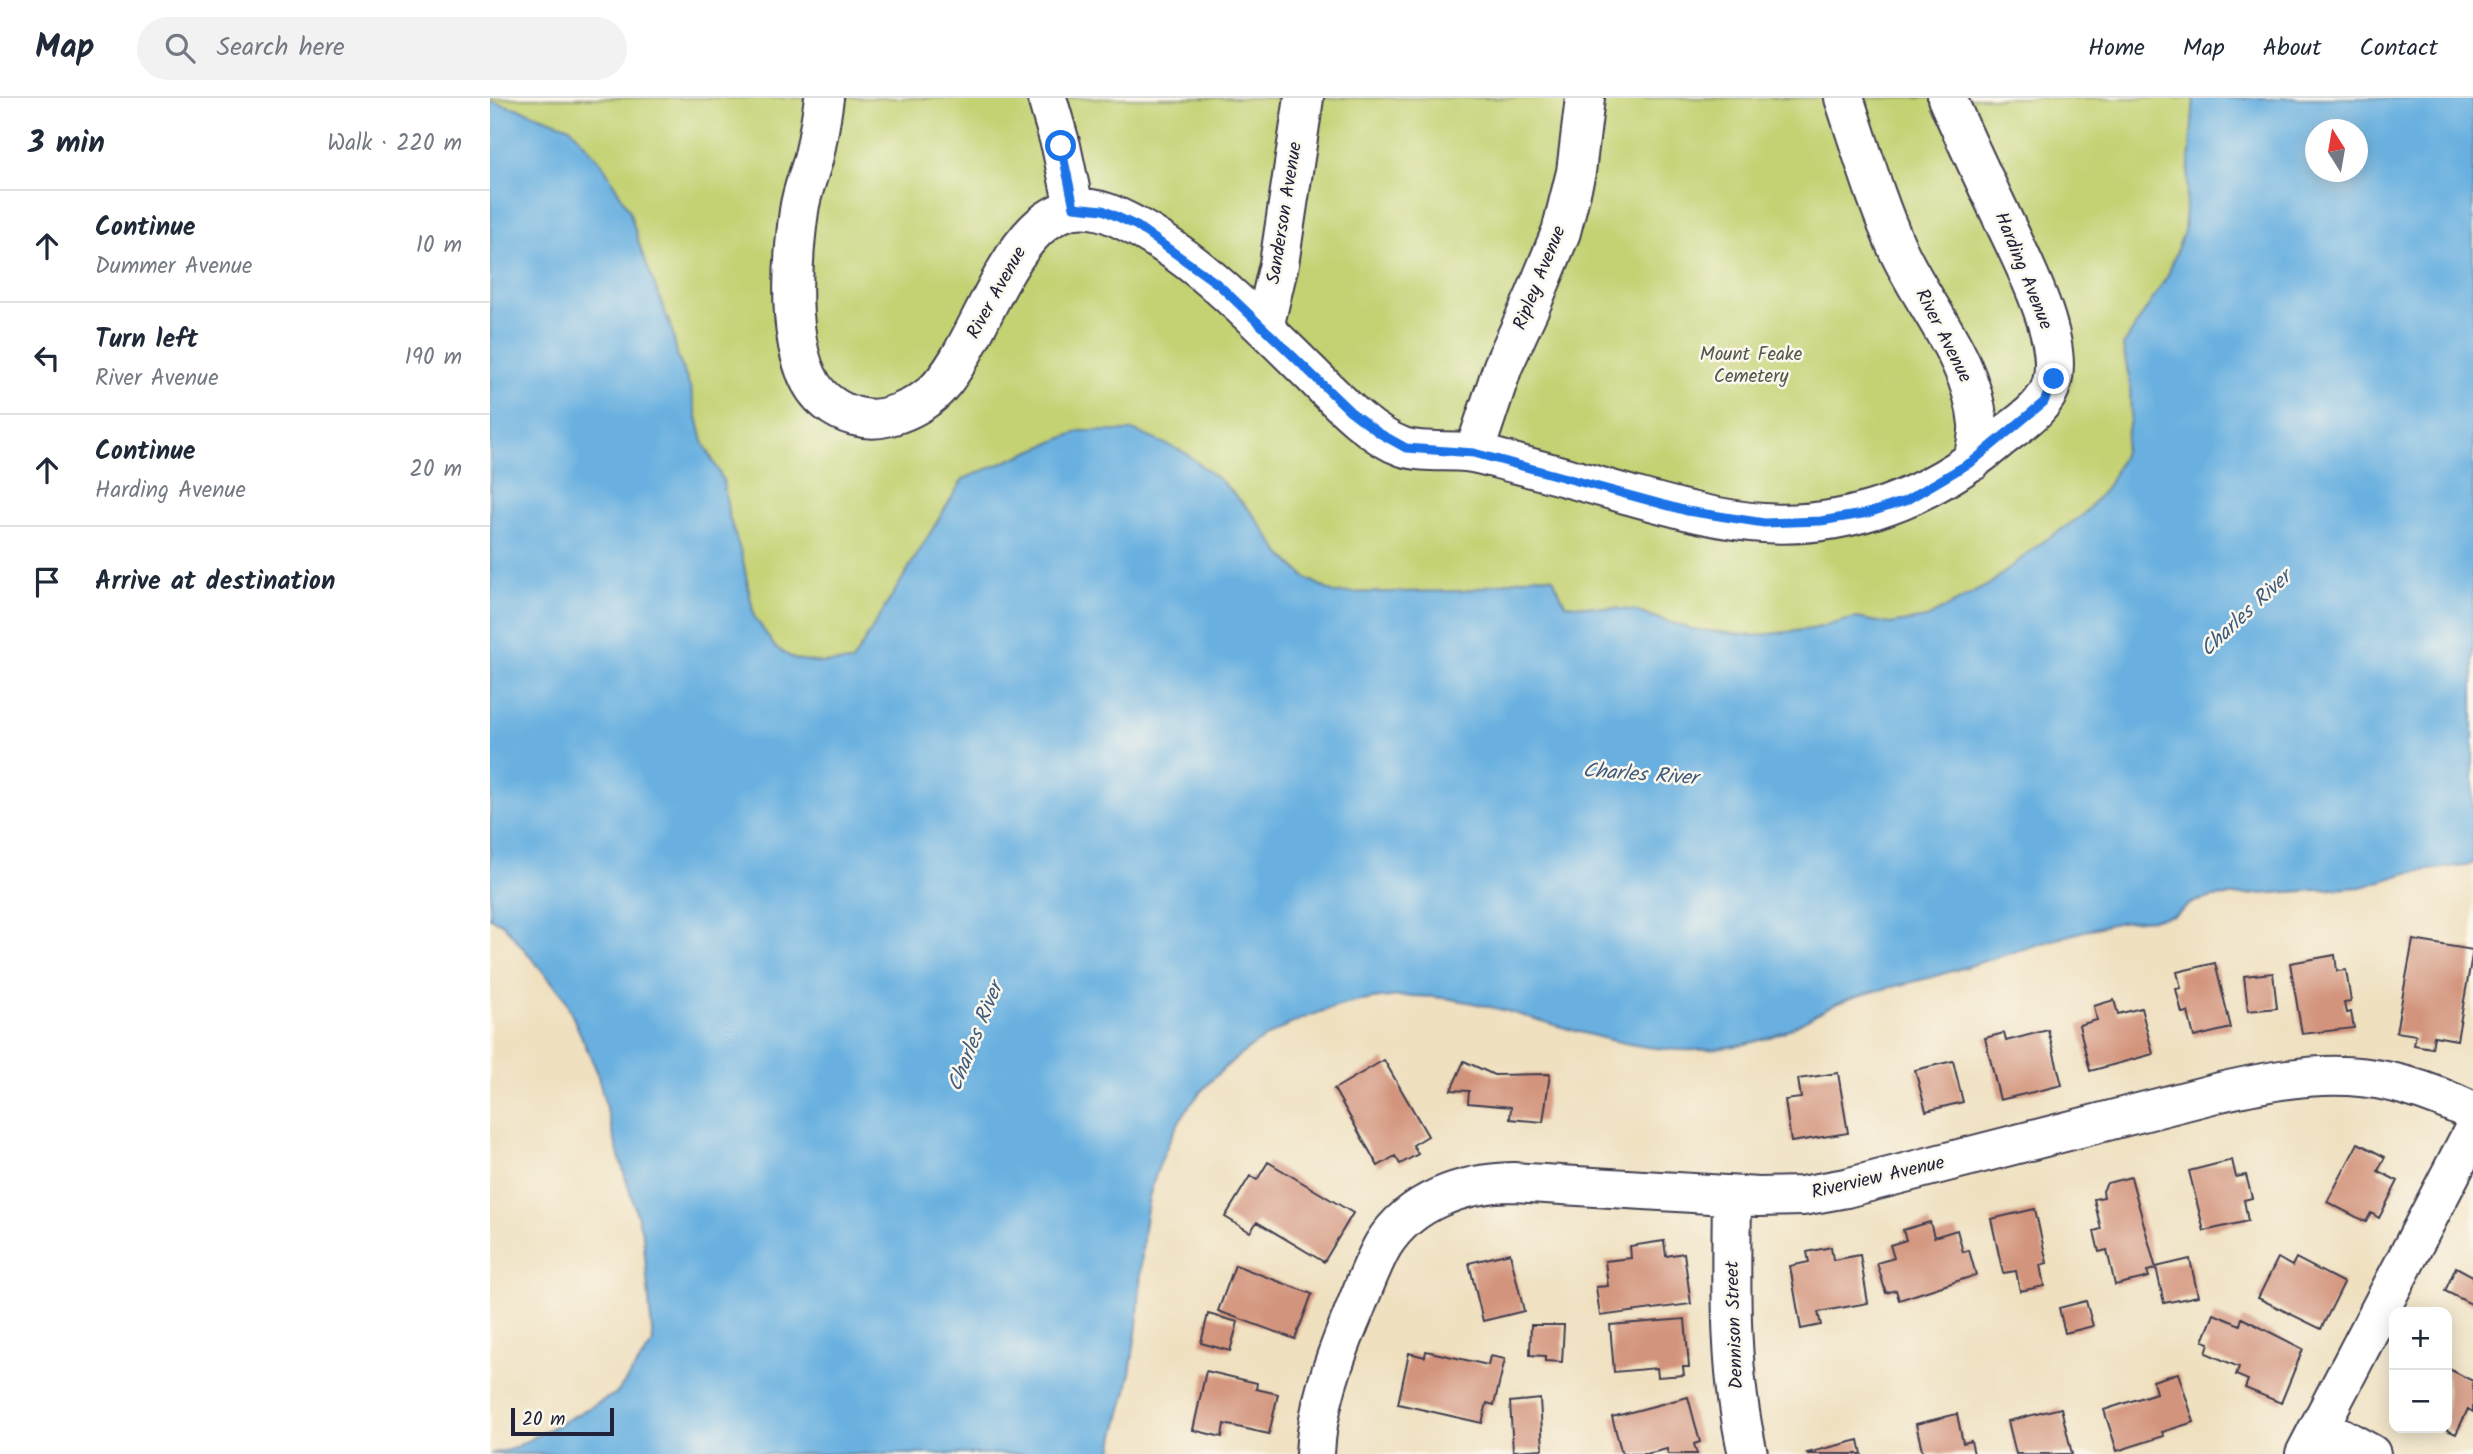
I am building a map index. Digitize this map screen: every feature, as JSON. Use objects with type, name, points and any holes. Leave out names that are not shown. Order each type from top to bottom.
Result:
[{"type":"street","name":"River Avenue","points":[[824,98],[815,153],[799,207],[794,320],[801,364],[822,399],[848,415],[877,420],[905,411],[935,392],[968,345],[1027,237],[1049,218],[1074,207]]},
{"type":"street","points":[[1047,98],[1074,207],[1103,210],[1137,226],[1219,285],[1350,411],[1379,433],[1406,448],[1474,453],[1687,511],[1764,523],[1821,521],[1868,513],[1905,501],[1973,461]]},
{"type":"street","name":"Sanderson Avenue","points":[[1264,328],[1279,264],[1304,98]]},
{"type":"street","name":"Ripley Avenue","points":[[1474,453],[1503,366],[1561,232],[1576,172],[1585,98]]},
{"type":"street","name":"River Avenue","points":[[1844,98],[1898,251],[1956,353],[1973,400],[1979,426],[1973,461]]},
{"type":"street","name":"Harding Avenue","points":[[1947,98],[2037,294],[2051,336],[2054,379],[2044,402],[1973,461]]},
{"type":"street","name":"Riverview Avenue","points":[[1315,1454],[1318,1424],[1331,1373],[1375,1261],[1393,1232],[1419,1209],[1454,1191],[1493,1183],[1549,1184],[1781,1197],[1846,1188],[2281,1078],[2324,1074],[2367,1077],[2414,1087],[2473,1112]]},
{"type":"street","points":[[2371,1454],[2313,1440],[2473,1131]]},
{"type":"street","name":"Dennison Street","points":[[1732,1196],[1731,1331],[1737,1392],[1748,1454]]},
{"type":"green space","name":"Mount Feake Cemetery","points":[[490,98],[2194,98],[2184,231],[2168,275],[2123,346],[2130,383],[2131,415],[2123,455],[2109,484],[2083,515],[2037,546],[1990,584],[1927,618],[1890,624],[1856,618],[1812,629],[1754,636],[1690,629],[1632,610],[1564,604],[1553,578],[1537,576],[1464,591],[1334,593],[1307,578],[1282,555],[1252,513],[1223,483],[1184,452],[1080,431],[963,479],[852,662],[821,663],[794,659],[775,647],[754,616],[742,556],[729,517],[723,480],[703,442],[690,387],[678,358],[671,327],[641,250],[629,210],[570,127],[490,101]]},
{"type":"water","name":"Charles River","points":[[2194,98],[2473,98],[2473,864],[2407,873],[2362,887],[2213,897],[2192,903],[2174,915],[2093,929],[1854,997],[1773,1036],[1714,1049],[1680,1050],[1614,1041],[1451,999],[1414,996],[1377,998],[1340,1006],[1304,1018],[1271,1034],[1240,1055],[1212,1080],[1188,1108],[1174,1131],[1156,1174],[1146,1213],[1136,1333],[1127,1390],[1112,1454],[490,1454],[512,1449],[617,1393],[653,1343],[643,1235],[596,1069],[563,995],[502,923],[490,918],[490,101],[570,127],[603,165],[629,210],[641,250],[671,327],[678,358],[690,387],[703,442],[723,480],[729,517],[742,556],[754,616],[775,647],[794,659],[821,663],[852,662],[963,479],[1080,431],[1135,431],[1184,452],[1223,483],[1252,513],[1282,555],[1306,578],[1334,593],[1464,591],[1536,576],[1553,578],[1565,604],[1632,610],[1690,629],[1754,636],[1812,629],[1856,618],[1890,624],[1927,618],[1990,584],[2037,546],[2083,515],[2109,484],[2123,455],[2131,415],[2130,383],[2123,346],[2168,275],[2184,231]]},
{"type":"building","points":[[2413,940],[2473,950],[2457,1040],[2434,1036],[2432,1048],[2414,1045],[2416,1035],[2396,1032]]},
{"type":"building","points":[[2335,955],[2337,971],[2346,970],[2351,1002],[2344,1003],[2346,1013],[2351,1012],[2354,1028],[2302,1034],[2290,963]]},
{"type":"building","points":[[2215,963],[2231,1028],[2194,1037],[2188,1012],[2182,1013],[2176,989],[2181,988],[2177,972]]},
{"type":"building","points":[[2273,973],[2277,1008],[2248,1011],[2244,976]]},
{"type":"building","points":[[2114,1000],[2118,1014],[2141,1008],[2153,1054],[2090,1071],[2079,1025],[2097,1020],[2094,1006]]},
{"type":"building","points":[[2048,1030],[2062,1085],[2000,1100],[1985,1038],[2004,1033],[2006,1041]]},
{"type":"building","points":[[1384,1060],[1428,1136],[1413,1145],[1418,1154],[1400,1164],[1395,1156],[1378,1166],[1334,1089]]},
{"type":"building","points":[[1464,1061],[1494,1075],[1550,1074],[1543,1122],[1510,1119],[1511,1107],[1468,1103],[1469,1091],[1451,1090]]},
{"type":"building","points":[[1953,1061],[1963,1102],[1926,1111],[1915,1070]]},
{"type":"building","points":[[1838,1073],[1848,1133],[1791,1142],[1785,1100],[1801,1098],[1798,1079]]},
{"type":"building","points":[[2358,1143],[2385,1157],[2378,1171],[2398,1181],[2379,1218],[2371,1213],[2366,1222],[2327,1202]]},
{"type":"building","points":[[2232,1160],[2236,1177],[2246,1175],[2252,1198],[2244,1200],[2248,1221],[2204,1231],[2189,1171]]},
{"type":"building","points":[[1268,1162],[1353,1213],[1324,1262],[1257,1222],[1250,1232],[1225,1217],[1250,1176],[1257,1180]]},
{"type":"building","points":[[2131,1177],[2156,1269],[2147,1271],[2149,1277],[2115,1285],[2107,1250],[2099,1252],[2094,1231],[2101,1229],[2094,1199],[2104,1197],[2103,1191],[2107,1183]]},
{"type":"building","points":[[2035,1209],[2047,1263],[2040,1265],[2044,1286],[2020,1291],[2016,1271],[2003,1273],[1991,1219]]},
{"type":"building","points":[[1930,1222],[1934,1237],[1957,1230],[1963,1252],[1969,1250],[1976,1275],[1899,1300],[1896,1290],[1886,1293],[1877,1263],[1894,1258],[1890,1245],[1906,1240],[1903,1230]]},
{"type":"building","points":[[1664,1241],[1666,1256],[1684,1253],[1691,1304],[1600,1316],[1596,1287],[1608,1286],[1605,1261],[1631,1258],[1630,1246]]},
{"type":"building","points":[[1831,1247],[1833,1260],[1860,1255],[1868,1303],[1818,1312],[1821,1325],[1801,1329],[1790,1266],[1809,1262],[1807,1252]]},
{"type":"building","points":[[1510,1253],[1524,1311],[1483,1321],[1469,1263]]},
{"type":"building","points":[[2278,1258],[2292,1266],[2296,1258],[2344,1283],[2321,1329],[2258,1298]]},
{"type":"building","points":[[2190,1259],[2198,1296],[2164,1303],[2156,1267]]},
{"type":"building","points":[[1235,1265],[1312,1294],[1295,1339],[1218,1311]]},
{"type":"building","points":[[2456,1267],[2473,1276],[2473,1305],[2445,1291]]},
{"type":"building","points":[[2086,1301],[2093,1326],[2065,1333],[2059,1308]]},
{"type":"building","points":[[1208,1314],[1238,1322],[1230,1351],[1201,1343]]},
{"type":"building","points":[[2214,1314],[2240,1325],[2242,1318],[2303,1349],[2281,1403],[2245,1388],[2248,1380],[2236,1375],[2239,1367],[2206,1353],[2209,1343],[2203,1341]]},
{"type":"building","points":[[1685,1319],[1689,1367],[1683,1367],[1684,1375],[1658,1377],[1657,1368],[1614,1372],[1610,1325]]},
{"type":"building","points":[[1531,1325],[1564,1325],[1562,1362],[1545,1361],[1545,1356],[1530,1355]]},
{"type":"building","points":[[1426,1351],[1488,1365],[1490,1356],[1505,1359],[1494,1405],[1487,1403],[1482,1423],[1398,1404],[1409,1353],[1425,1357]]},
{"type":"building","points":[[2452,1370],[2473,1381],[2473,1412],[2468,1409],[2456,1434],[2452,1432]]},
{"type":"building","points":[[1206,1371],[1257,1383],[1256,1389],[1278,1394],[1269,1434],[1224,1424],[1222,1437],[1193,1430]]},
{"type":"building","points":[[2178,1373],[2194,1422],[2162,1432],[2164,1436],[2117,1451],[2104,1410],[2156,1393],[2153,1381]]},
{"type":"building","points":[[1688,1397],[1700,1442],[1694,1444],[1697,1454],[1668,1454],[1667,1449],[1646,1454],[1622,1454],[1612,1417]]},
{"type":"building","points":[[1540,1399],[1543,1449],[1513,1451],[1510,1402]]},
{"type":"building","points":[[2061,1408],[2072,1454],[2016,1454],[2008,1421]]},
{"type":"building","points":[[1957,1414],[1963,1443],[1971,1441],[1974,1454],[1923,1454],[1916,1424]]},
{"type":"building","points":[[1859,1440],[1862,1454],[1807,1453]]},
{"type":"route","points":[[1061,146],[1074,207],[1103,210],[1137,226],[1219,285],[1350,411],[1379,433],[1406,448],[1474,453],[1687,511],[1764,523],[1821,521],[1868,513],[1905,501],[1973,461],[2044,402],[2054,379]]}]
